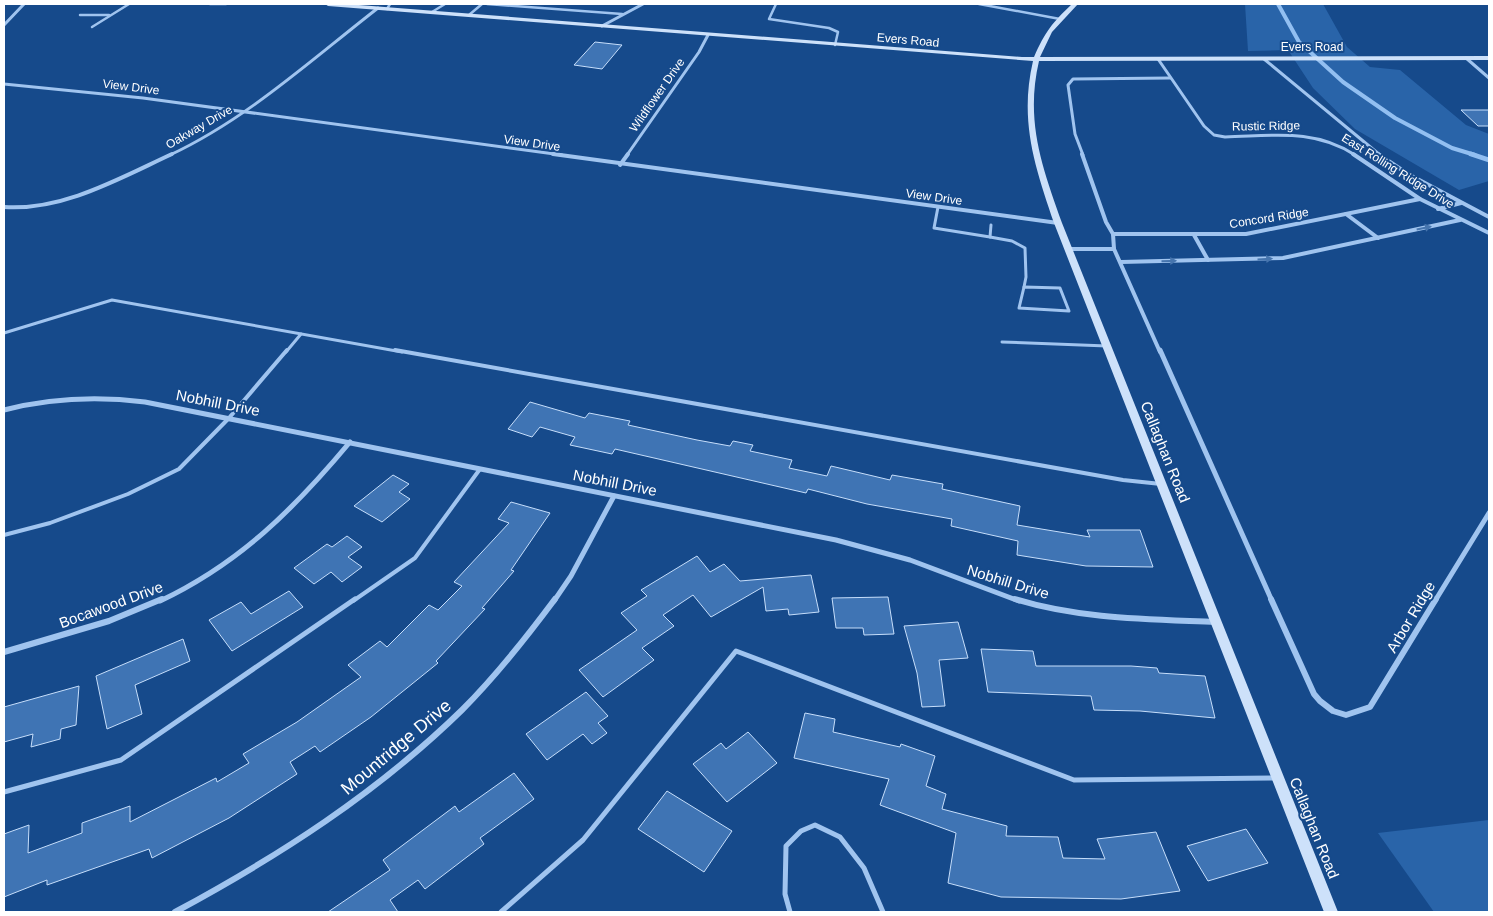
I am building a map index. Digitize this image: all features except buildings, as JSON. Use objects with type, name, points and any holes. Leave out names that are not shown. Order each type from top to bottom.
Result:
[{"type":"main road","name":"Evers Road","points":[[328,4],[378,8],[388,6],[432,12],[708,35],[1035,59],[1489,58]]},
{"type":"main road","name":"Callaghan Road","points":[[1073,4],[1048,34],[1035,59],[1030,79],[1030,131],[1036,157],[1058,223],[1331,912]]},
{"type":"street","points":[[4,25],[24,4]]},
{"type":"street","points":[[602,26],[642,4]]},
{"type":"street","name":"Oakway Drive","points":[[4,207],[20,209],[40,207],[96,188],[175,153],[242,113],[378,8]]},
{"type":"street","name":"Wildflower Drive","points":[[620,165],[699,52],[708,35]]},
{"type":"street","points":[[1466,58],[1489,78]]},
{"type":"street","name":"Rustic Ridge","points":[[1158,59],[1204,126],[1214,135],[1225,137],[1310,136],[1323,138]]},
{"type":"street","name":"East Rolling Ridge Drive","points":[[1264,59],[1372,150],[1408,174],[1489,217]]},
{"type":"street","points":[[1170,78],[1073,79],[1068,85],[1075,134],[1106,222],[1113,234],[1114,249],[1121,262],[1283,258],[1460,220]]},
{"type":"street","name":"View Drive","points":[[4,84],[107,94],[1058,223]]},
{"type":"street","name":"East Rolling Ridge Drive","points":[[1323,138],[1338,144],[1420,199],[1489,233]]},
{"type":"street","name":"Concord Ridge","points":[[1113,234],[1194,235],[1260,232],[1420,199]]},
{"type":"street","points":[[1438,209],[1461,203]]},
{"type":"street","points":[[1346,214],[1378,238]]},
{"type":"street","points":[[1194,235],[1208,260]]},
{"type":"street","points":[[1069,249],[1114,249]]},
{"type":"street","name":"Arbor Ridge","points":[[1121,262],[1314,694],[1322,704],[1341,716],[1350,716],[1370,707],[1489,513]]},
{"type":"street","name":"Nobhill Drive","points":[[4,410],[73,398],[115,398],[229,418],[836,540],[878,550],[991,592],[1056,609],[1112,618],[1216,622]]},
{"type":"street","name":"Bocawood Drive","points":[[4,652],[83,631],[147,608],[217,570],[268,531],[315,484],[350,442]]},
{"type":"street","name":"Mountridge Drive","points":[[175,912],[205,897],[332,819],[426,746],[475,698],[526,639],[570,577],[614,496]]},
{"type":"lane","points":[[92,27],[129,4]]},
{"type":"lane","points":[[210,4],[226,4]]},
{"type":"lane","points":[[432,12],[445,4]]},
{"type":"lane","points":[[469,15],[482,4]]},
{"type":"lane","points":[[487,4],[622,14]]},
{"type":"lane","points":[[776,4],[770,19],[818,24],[830,28],[838,32],[834,45]]},
{"type":"lane","points":[[978,4],[1060,19]]},
{"type":"lane","points":[[80,15],[112,15]]},
{"type":"lane","points":[[938,207],[934,228],[1012,241],[1025,248],[1026,277],[1023,287],[1019,308],[1069,311],[1060,288],[1023,287]]},
{"type":"lane","points":[[990,237],[991,225]]},
{"type":"lane","points":[[4,333],[112,300],[846,432],[1123,480],[1161,484]]},
{"type":"lane","points":[[4,534],[50,523],[128,494],[179,469],[229,418],[301,334]]},
{"type":"lane","points":[[1002,342],[1107,346]]},
{"type":"lane","points":[[4,792],[121,760],[415,558],[480,469]]},
{"type":"lane","points":[[501,912],[583,840],[736,652],[1074,780],[1278,778]]},
{"type":"lane","points":[[790,912],[785,894],[786,846],[801,831],[815,826],[840,837],[858,860],[864,868],[882,912]]},
{"type":"shaded area","points":[[1245,4],[1323,4],[1347,47],[1370,67],[1400,70],[1466,125],[1489,134],[1489,181],[1459,190],[1355,129],[1313,88],[1288,50],[1248,51]]},
{"type":"shaded area","points":[[1489,820],[1489,912],[1434,912],[1378,833]]},
{"type":"waterway","points":[[1278,4],[1299,42],[1343,82],[1395,118],[1452,148],[1475,155]]},
{"type":"waterway","points":[[1471,154],[1489,160]]}]
